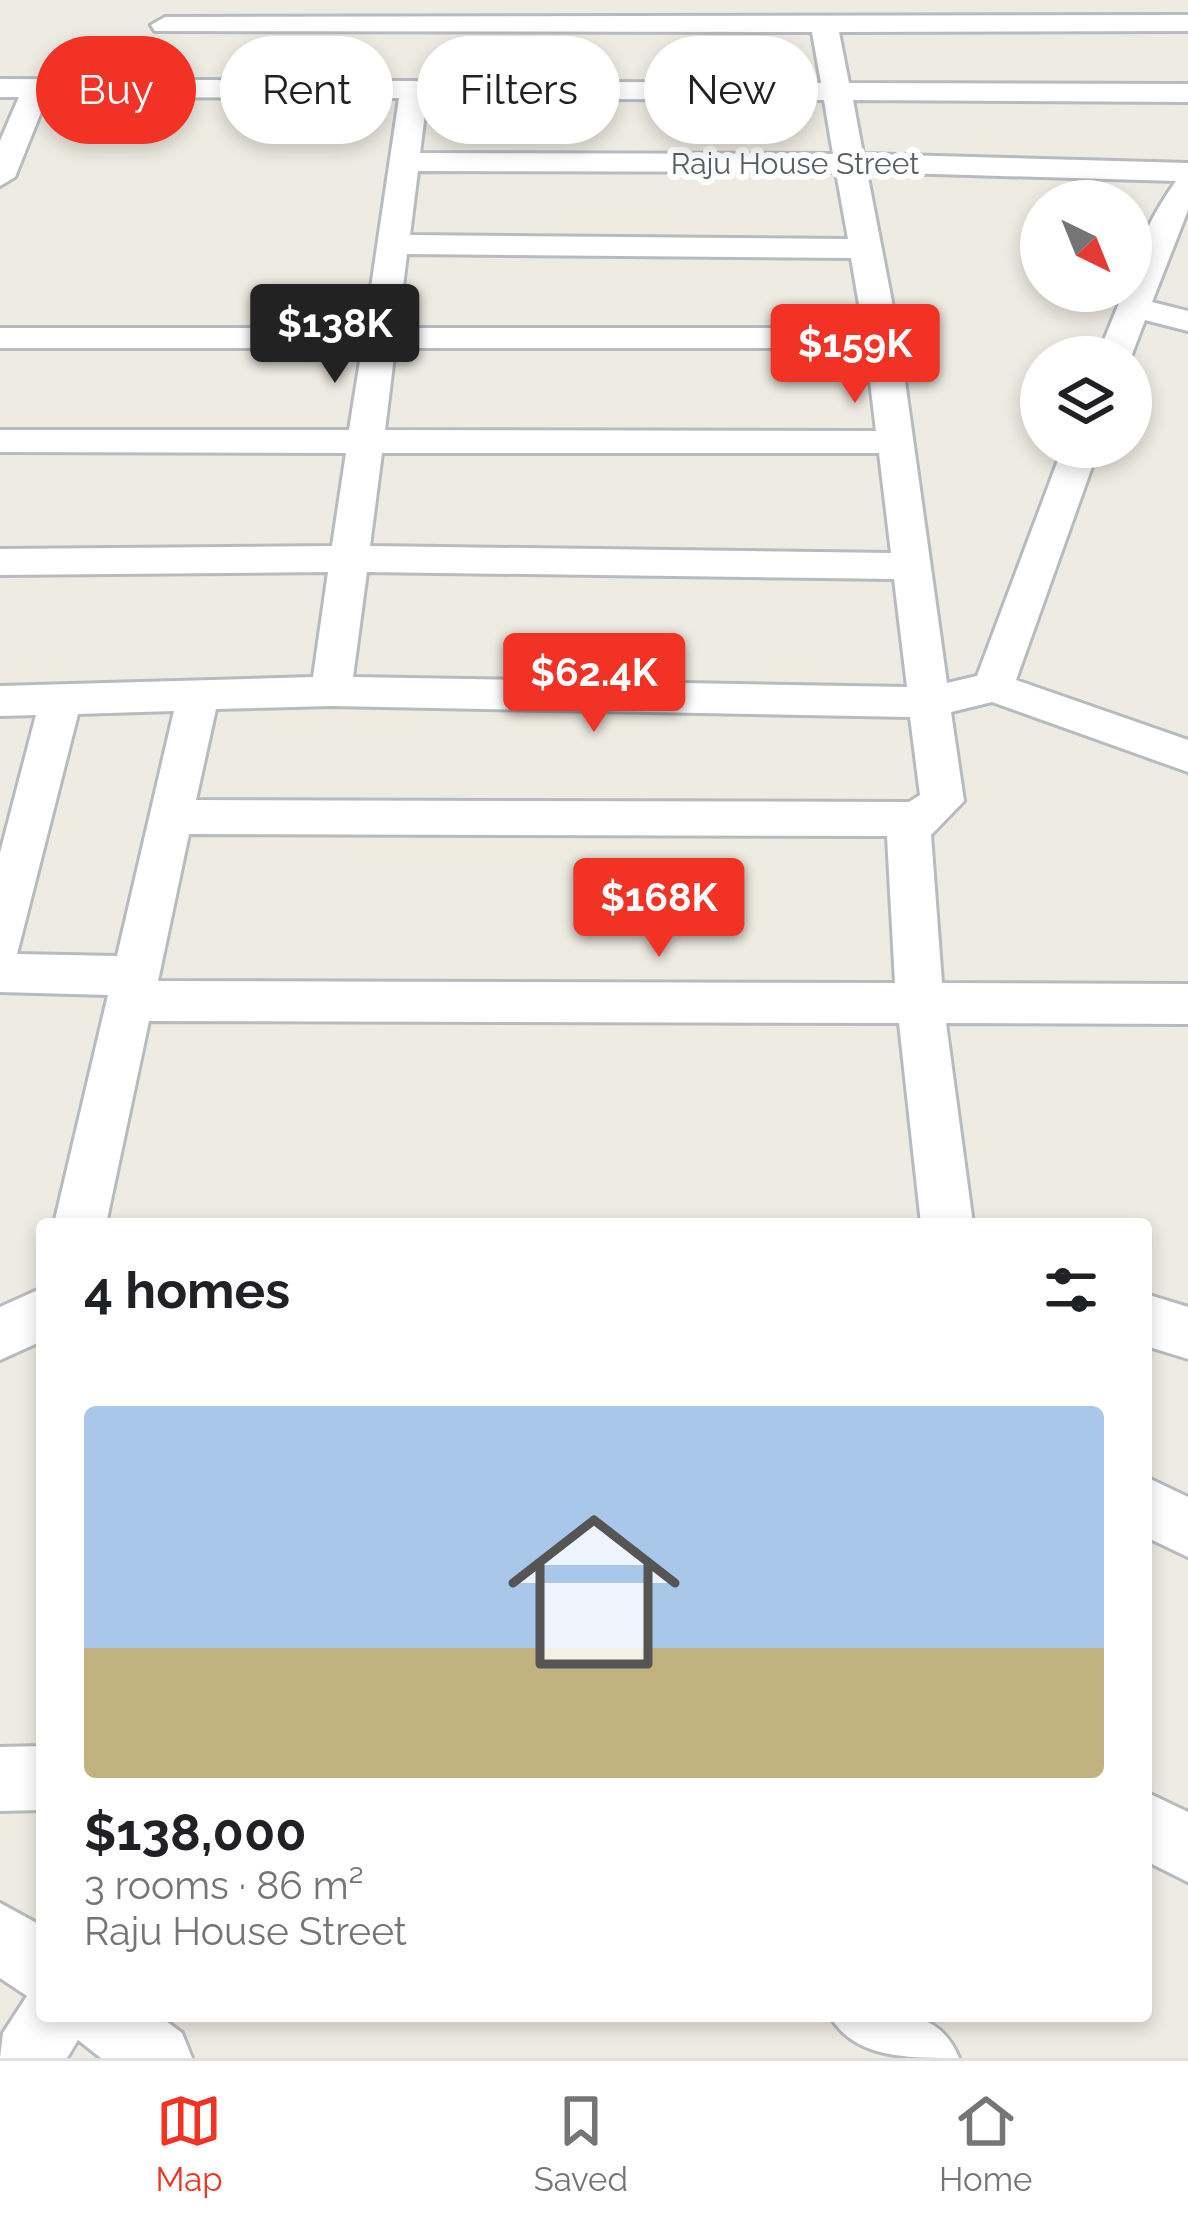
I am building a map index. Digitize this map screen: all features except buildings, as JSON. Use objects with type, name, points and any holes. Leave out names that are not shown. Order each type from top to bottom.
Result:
[{"type":"street","points":[[171,12],[500,12],[824,22],[944,10],[1188,23]]},
{"type":"street","points":[[824,22],[868,249],[942,801],[918,819],[909,835],[920,1003],[946,1218]]},
{"type":"street","points":[[0,88],[36,88]]},
{"type":"street","points":[[196,88],[1188,93]]},
{"type":"street","points":[[331,691],[376,338],[414,92]]},
{"type":"street","points":[[0,177],[36,93]]},
{"type":"street","name":"Raju House Street","points":[[403,162],[849,163],[1188,172]]},
{"type":"street","points":[[1152,260],[1175,204],[1188,186]]},
{"type":"street","points":[[391,244],[868,249]]},
{"type":"street","points":[[1149,312],[1188,321]]},
{"type":"street","points":[[0,338],[881,338]]},
{"type":"street","points":[[0,441],[896,442]]},
{"type":"street","points":[[993,687],[1073,468]]},
{"type":"street","points":[[0,562],[348,559],[913,566]]},
{"type":"street","points":[[0,701],[331,691],[931,702],[993,687],[1188,756]]},
{"type":"street","points":[[81,1218],[198,697]]},
{"type":"street","points":[[0,942],[60,702]]},
{"type":"street","points":[[171,817],[918,819]]},
{"type":"street","points":[[0,973],[133,988],[1188,1004]]},
{"type":"street","points":[[1152,1323],[1188,1333]]},
{"type":"street","points":[[1152,1509],[1188,1528]]},
{"type":"street","points":[[0,1779],[36,1778]]},
{"type":"street","points":[[1152,1828],[1188,1849]]},
{"type":"street","points":[[0,1936],[36,1964]]},
{"type":"street","points":[[28,2058],[50,2022]]},
{"type":"street","points":[[111,2022],[158,2058]]},
{"type":"street","points":[[872,2022],[924,2058]]}]
